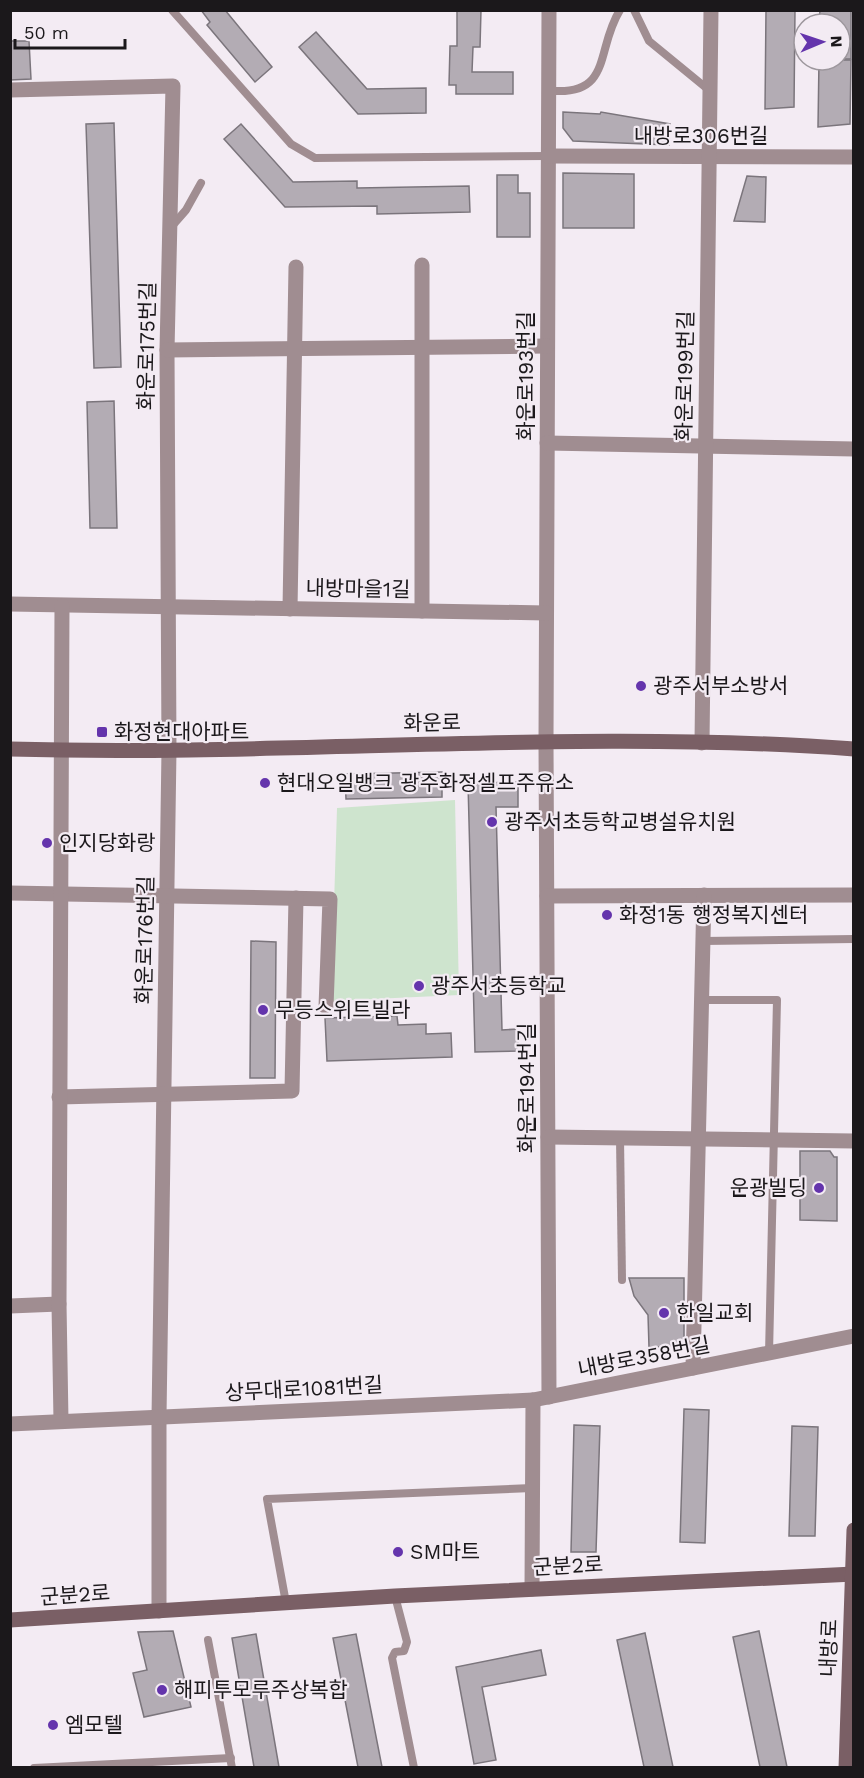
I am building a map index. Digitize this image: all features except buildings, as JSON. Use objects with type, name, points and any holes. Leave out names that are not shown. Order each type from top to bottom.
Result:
[{"type":"street","name":"화운로193번길","points":[[546,741],[549,10]]},
{"type":"street","name":"화운로199번길","points":[[702,743],[711,158],[711,10]]},
{"type":"street","name":"화운로175번길","points":[[10,90],[173,86],[167,350],[170,750]]},
{"type":"street","name":"내방로306번길","points":[[548,156],[854,157]]},
{"type":"street","points":[[422,265],[422,611]]},
{"type":"street","points":[[290,609],[296,267]]},
{"type":"street","points":[[167,350],[547,346]]},
{"type":"street","points":[[546,444],[854,449]]},
{"type":"street","points":[[10,604],[170,607]]},
{"type":"street","points":[[61,1421],[58,1304],[63,750],[62,606]]},
{"type":"street","name":"내방마을1길","points":[[170,607],[546,613]]},
{"type":"street","name":"화운로","points":[[10,749],[170,750],[546,741],[702,743],[854,749]]},
{"type":"street","name":"화운로194번길","points":[[546,741],[549,1397]]},
{"type":"street","name":"화운로176번길","points":[[159,1611],[159,1417],[170,750]]},
{"type":"street","points":[[10,893],[330,899],[326,1007]]},
{"type":"street","points":[[693,1368],[704,895]]},
{"type":"street","points":[[547,896],[854,895]]},
{"type":"street","points":[[59,1097],[292,1091],[300,898]]},
{"type":"street","points":[[548,1137],[854,1141]]},
{"type":"street","points":[[10,1306],[58,1304]]},
{"type":"street","name":"내방로358번길","points":[[549,1397],[854,1336]]},
{"type":"street","name":"상무대로1081번길","points":[[10,1424],[533,1400],[549,1397]]},
{"type":"street","points":[[532,1589],[533,1400]]},
{"type":"street","name":"내방로","points":[[846,1767],[851,1697],[854,1530]]},
{"type":"street","name":"군분2로","points":[[10,1620],[395,1596],[853,1574]]},
{"type":"lane","points":[[172,10],[291,144],[315,158],[548,156]]},
{"type":"lane","points":[[556,91],[573,92],[585,88],[596,78],[607,33],[620,10]]},
{"type":"lane","points":[[634,10],[649,41],[711,92]]},
{"type":"lane","points":[[169,229],[186,210],[201,183]]},
{"type":"lane","points":[[703,940],[854,939]]},
{"type":"lane","points":[[702,1000],[777,1000],[776,1140],[769,1354]]},
{"type":"lane","points":[[620,1138],[622,1280]]},
{"type":"lane","points":[[286,1603],[267,1499],[532,1488]]},
{"type":"lane","points":[[395,1596],[407,1642],[404,1651],[395,1652],[392,1658],[414,1767]]},
{"type":"lane","points":[[208,1640],[232,1767]]},
{"type":"lane","points":[[34,1767],[121,1766],[231,1758]]},
{"type":"green space","points":[[455,800],[459,995],[331,1001],[337,808]]},
{"type":"place","name":"광주서부소방서","points":[[641,686]]},
{"type":"place","name":"화정현대아파트","points":[[102,732]]},
{"type":"place","name":"현대오일뱅크 광주화정셀프주유소","points":[[265,783]]},
{"type":"place","name":"광주서초등학교병설유치원","points":[[492,822]]},
{"type":"place","name":"인지당화랑","points":[[47,843]]},
{"type":"place","name":"화정1동 행정복지센터","points":[[607,915]]},
{"type":"place","name":"광주서초등학교","points":[[419,986]]},
{"type":"place","name":"무등스위트빌라","points":[[263,1010]]},
{"type":"place","name":"운광빌딩","points":[[819,1188]]},
{"type":"place","name":"한일교회","points":[[664,1313]]},
{"type":"place","name":"SM마트","points":[[398,1552]]},
{"type":"place","name":"해피투모루주상복합","points":[[162,1690]]},
{"type":"place","name":"엠모텔","points":[[53,1725]]}]
